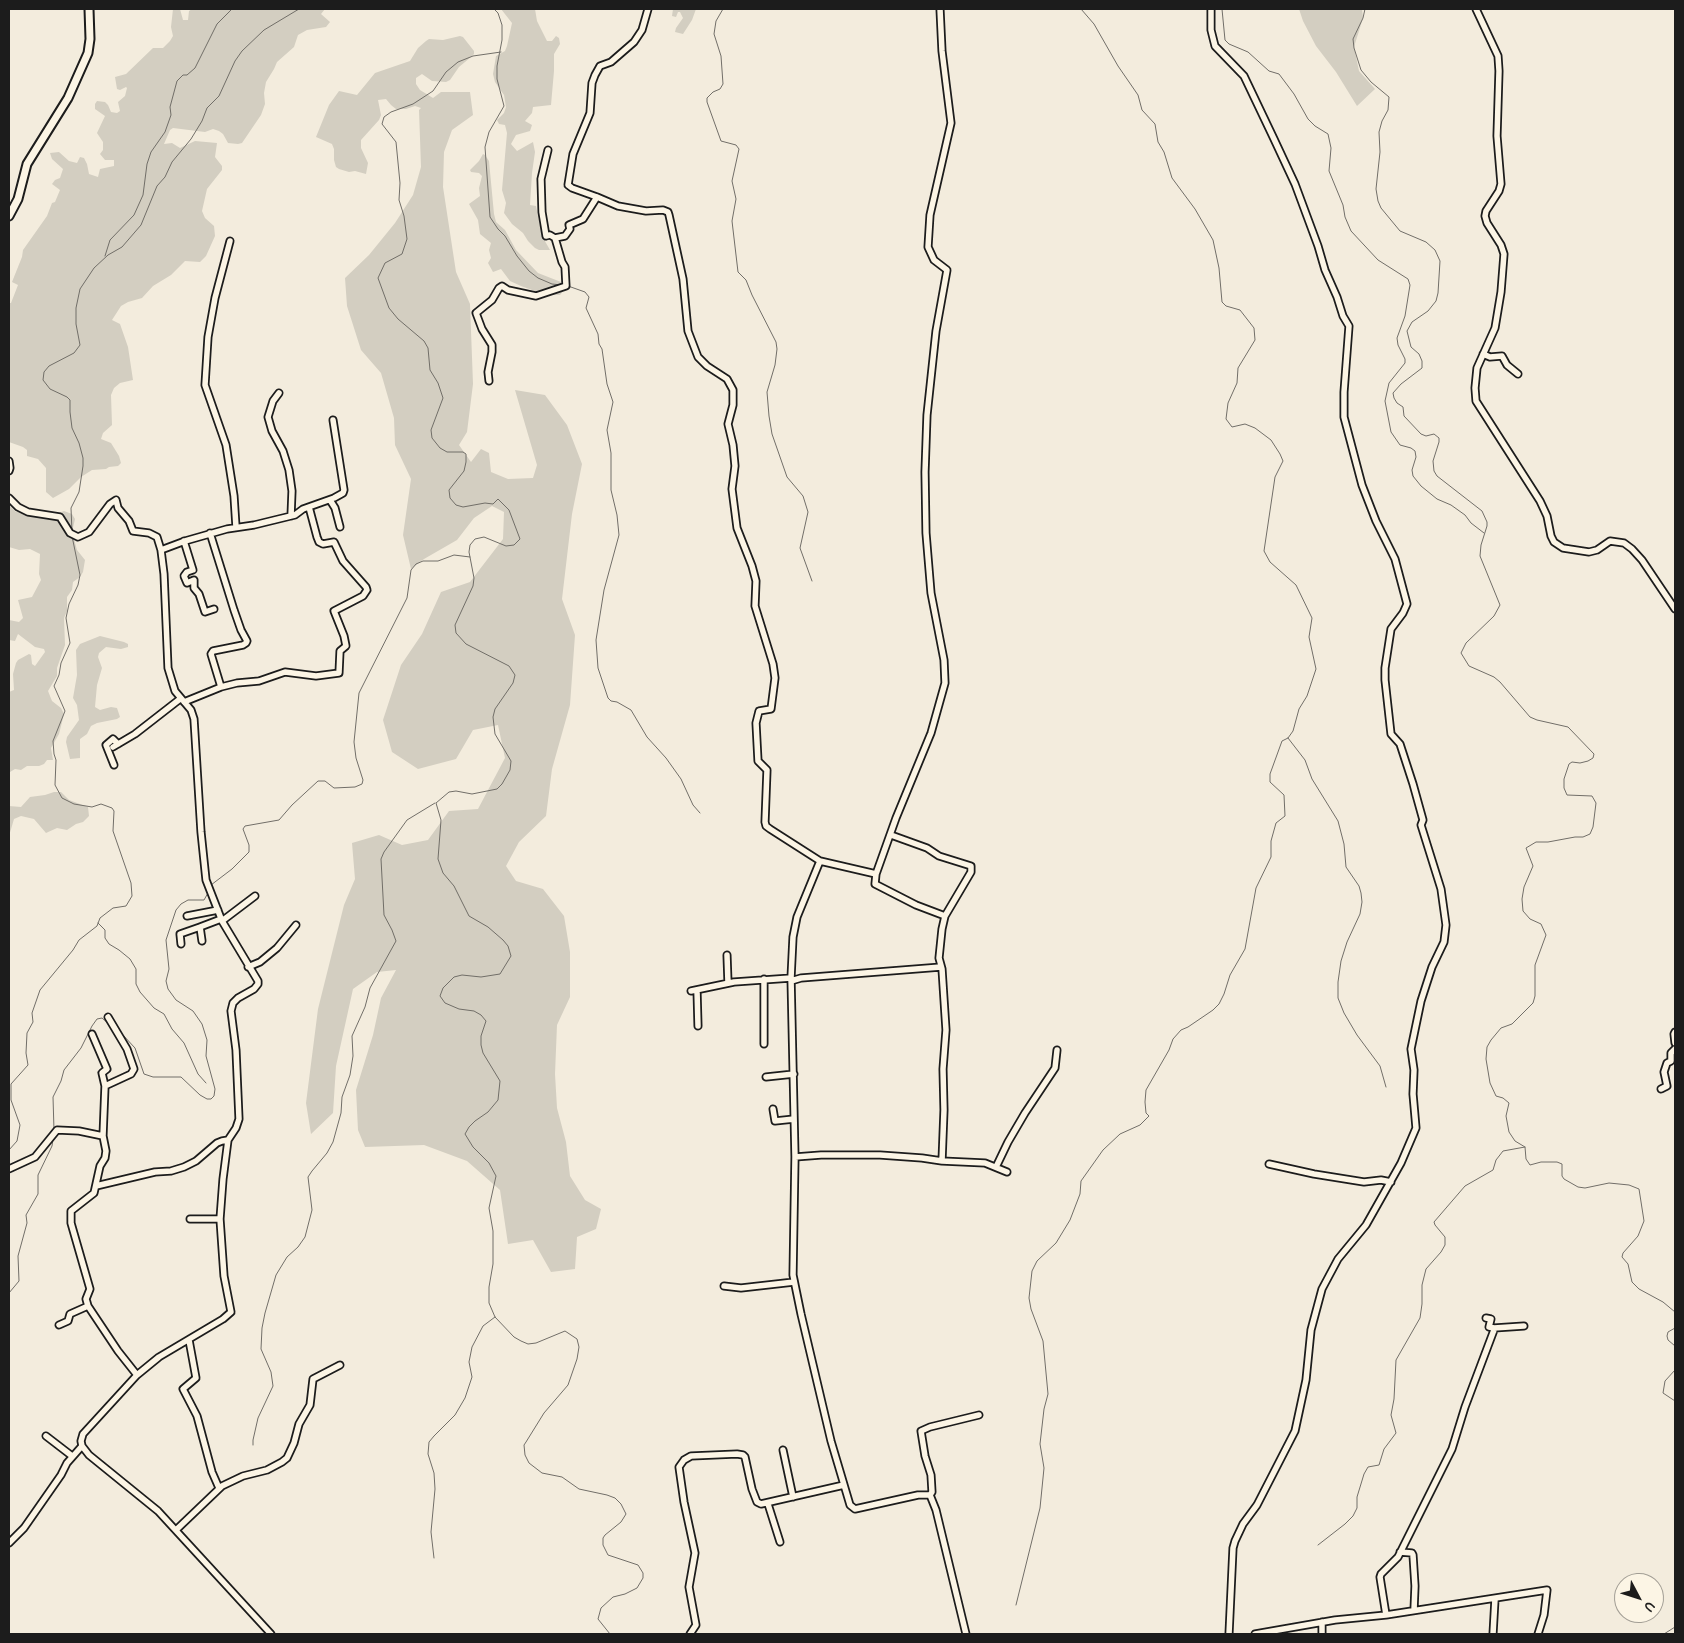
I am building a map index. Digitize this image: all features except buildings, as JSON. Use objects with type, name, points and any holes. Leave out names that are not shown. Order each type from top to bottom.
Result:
[{"type":"main road","points":[[9,216],[17,202],[29,161],[68,98],[88,53],[90,40],[89,9]]},
{"type":"street","points":[[648,9],[642,30],[634,42],[611,62],[600,66],[593,80],[590,114],[573,154],[568,185],[618,206],[646,211],[663,210],[668,213],[683,279],[688,331],[698,357],[707,366],[727,379],[732,386],[733,405],[728,424],[735,466],[732,489],[737,528],[756,581],[755,606],[773,664],[775,678],[772,709],[759,711],[756,723],[758,761],[767,770],[765,822],[770,829],[820,861],[876,874]]},
{"type":"street","points":[[940,9],[942,60],[951,123],[930,215],[928,247],[934,260],[947,270],[938,314],[933,357],[927,415],[925,472],[926,534],[931,593],[944,660],[945,683],[931,733],[896,818],[876,874],[875,884],[916,905],[945,916]]},
{"type":"street","points":[[1211,9],[1211,30],[1216,46],[1244,76],[1274,139],[1295,184],[1325,270],[1337,297],[1342,316],[1349,326],[1344,417],[1362,486],[1395,559],[1407,604],[1391,630],[1385,668],[1391,734],[1400,744],[1413,784],[1423,820],[1421,825],[1441,889],[1446,925],[1444,942],[1432,967],[1411,1049],[1414,1070],[1413,1094],[1416,1128],[1405,1156],[1366,1225],[1338,1259],[1322,1289],[1311,1330],[1306,1380],[1295,1431],[1257,1505],[1243,1524],[1233,1548],[1229,1634]]},
{"type":"street","points":[[1476,9],[1498,56],[1496,136],[1501,184],[1499,191],[1486,211],[1486,216],[1487,223],[1504,254],[1501,292],[1495,328],[1478,368],[1476,401],[1540,500],[1547,516],[1554,542],[1563,548],[1589,552],[1597,550],[1610,541],[1624,543],[1642,560],[1675,608]]},
{"type":"street","points":[[548,150],[541,179],[542,212],[546,236],[550,235],[556,238],[565,236],[570,229],[569,225],[583,220],[597,197]]},
{"type":"street","points":[[489,381],[488,372],[492,345],[482,329],[476,313],[492,300],[500,286],[508,290],[536,296],[566,286],[565,267],[556,238]]},
{"type":"street","points":[[230,240],[215,298],[208,337],[206,385],[226,444],[234,496],[236,527]]},
{"type":"street","points":[[1483,354],[1490,357],[1502,356],[1507,365],[1518,374]]},
{"type":"street","points":[[279,393],[273,401],[268,417],[289,470],[292,491],[291,516]]},
{"type":"street","points":[[161,550],[210,533],[291,516],[341,494],[344,490],[333,420]]},
{"type":"street","points":[[9,461],[9,471]]},
{"type":"street","points":[[9,498],[18,507],[28,512],[60,517],[70,533],[78,537],[89,532],[110,504],[116,500],[118,508],[129,521],[133,531],[156,536],[161,550],[164,574],[168,668],[175,691],[194,718],[200,832],[206,880],[221,921],[258,981],[257,986],[251,992],[238,998],[232,1006],[239,1118],[236,1128],[228,1140],[220,1219],[224,1276],[231,1312],[223,1319],[159,1358],[137,1375],[83,1434],[81,1438],[82,1446],[89,1455],[158,1511],[271,1634]]},
{"type":"street","points":[[330,500],[335,508],[340,527]]},
{"type":"street","points":[[114,765],[106,744],[113,739],[115,746],[182,701],[221,687],[259,681],[289,672],[316,676],[339,673],[340,651],[346,646],[334,611],[363,596],[367,590],[343,561],[335,543],[323,544],[319,542],[309,507]]},
{"type":"street","points":[[210,533],[234,610],[247,641],[243,645],[213,651],[210,654],[221,687]]},
{"type":"street","points":[[184,541],[193,570],[187,572],[184,576],[186,582],[194,580],[194,588],[200,594],[205,612],[214,609]]},
{"type":"street","points":[[891,836],[927,848],[939,856],[971,866],[971,872],[945,916],[940,952],[946,1030],[942,1069],[944,1110],[942,1161]]},
{"type":"street","points":[[820,861],[797,917],[793,937],[791,980],[795,1157],[794,1282],[831,1441],[850,1505],[855,1509],[918,1495],[930,1495]]},
{"type":"street","points":[[181,944],[180,934],[221,921],[255,896]]},
{"type":"street","points":[[187,916],[218,910]]},
{"type":"street","points":[[248,967],[260,962],[277,948],[296,925]]},
{"type":"street","points":[[200,927],[202,941]]},
{"type":"street","points":[[727,955],[728,983]]},
{"type":"street","points":[[698,1026],[694,990],[728,983],[764,979],[791,980],[941,967]]},
{"type":"street","points":[[764,979],[764,1044]]},
{"type":"street","points":[[105,1086],[131,1074],[134,1069],[127,1049],[108,1016]]},
{"type":"street","points":[[1675,1032],[1675,1043]]},
{"type":"street","points":[[92,1034],[107,1067],[107,1070],[102,1073],[105,1086],[103,1136],[105,1155],[100,1166],[93,1195],[74,1208],[70,1216],[90,1289],[86,1299],[88,1306],[118,1351],[137,1375]]},
{"type":"street","points":[[1661,1089],[1667,1086],[1664,1072],[1667,1063],[1671,1061],[1671,1053],[1675,1048]]},
{"type":"street","points":[[996,1167],[1025,1113],[1055,1068],[1058,1050]]},
{"type":"street","points":[[766,1077],[794,1074]]},
{"type":"street","points":[[773,1109],[775,1121],[794,1119]]},
{"type":"street","points":[[9,1168],[35,1157],[57,1130],[79,1131],[103,1136]]},
{"type":"street","points":[[96,1186],[184,1167],[203,1156],[217,1143],[222,1140],[228,1140]]},
{"type":"street","points":[[795,1157],[880,1155],[985,1163],[1007,1172]]},
{"type":"street","points":[[1269,1164],[1364,1182],[1381,1180],[1391,1182]]},
{"type":"street","points":[[190,1219],[220,1219]]},
{"type":"street","points":[[724,1286],[741,1288],[794,1282]]},
{"type":"street","points":[[59,1325],[68,1321],[70,1314],[88,1306]]},
{"type":"street","points":[[1486,1318],[1491,1319],[1489,1327],[1524,1326]]},
{"type":"street","points":[[1386,1615],[1381,1573],[1398,1557],[1452,1450],[1465,1407],[1494,1328]]},
{"type":"street","points":[[188,1340],[196,1377],[183,1389],[197,1416],[210,1465],[219,1488]]},
{"type":"street","points":[[176,1530],[219,1488],[243,1476],[274,1467],[287,1458],[294,1443],[299,1424],[310,1405],[313,1379],[340,1365]]},
{"type":"street","points":[[966,1634],[936,1510],[930,1495],[932,1492],[931,1475],[925,1456],[921,1431],[979,1415]]},
{"type":"street","points":[[46,1436],[72,1456]]},
{"type":"street","points":[[9,1543],[24,1528],[72,1456],[82,1446]]},
{"type":"street","points":[[782,1450],[793,1497]]},
{"type":"street","points":[[690,1634],[696,1625],[689,1587],[695,1553],[684,1502],[679,1467],[681,1463],[691,1456],[742,1455],[745,1457],[757,1502],[761,1504],[768,1504],[844,1485]]},
{"type":"street","points":[[768,1504],[780,1542]]},
{"type":"street","points":[[1400,1552],[1413,1555],[1414,1610]]},
{"type":"street","points":[[1255,1634],[1322,1622],[1386,1615],[1547,1590],[1542,1623],[1538,1634]]},
{"type":"street","points":[[1493,1634],[1495,1599]]},
{"type":"street","points":[[1322,1622],[1322,1634]]},
{"type":"shaded area","points":[[173,9],[180,9],[183,20],[188,20],[189,11],[192,9],[325,9],[321,14],[330,22],[326,27],[307,30],[298,35],[294,47],[277,62],[266,82],[265,104],[261,115],[242,143],[228,143],[223,134],[213,129],[205,132],[173,128],[170,130],[164,144],[172,143],[180,148],[195,141],[217,143],[215,157],[222,166],[222,170],[207,189],[202,211],[205,218],[214,226],[215,236],[206,256],[200,262],[185,261],[171,275],[153,286],[142,298],[121,306],[112,320],[120,324],[128,347],[133,380],[120,383],[114,388],[111,395],[112,425],[103,433],[101,439],[111,443],[121,463],[118,466],[106,469],[92,470],[81,477],[69,489],[53,498],[46,492],[46,468],[38,459],[27,456],[27,450],[23,447],[9,442],[9,303],[11,303],[18,285],[12,282],[23,250],[47,216],[60,190],[52,184],[60,178],[63,169],[52,159],[50,153],[59,152],[69,161],[77,163],[80,157],[84,158],[89,174],[98,177],[100,169],[114,166],[114,160],[105,160],[100,154],[103,150],[103,142],[97,133],[105,116],[95,109],[95,104],[97,101],[105,102],[111,112],[117,113],[120,111],[118,102],[125,96],[127,88],[117,89],[115,77],[126,74],[153,48],[163,48],[170,41],[173,36],[171,27]]},
{"type":"shaded area","points":[[501,9],[535,9],[537,21],[547,41],[552,41],[556,36],[559,38],[560,44],[554,54],[551,105],[533,107],[532,113],[525,121],[532,125],[530,131],[516,135],[511,144],[517,151],[533,142],[535,152],[530,205],[536,206],[542,236],[550,250],[535,248],[504,213],[506,203],[502,190],[507,133],[505,125],[499,124],[497,120],[504,113],[506,107],[504,95],[495,82],[493,74],[496,56],[505,51],[512,23]]},
{"type":"shaded area","points":[[673,9],[696,9],[692,20],[683,34],[675,32],[683,18],[680,12],[678,12],[676,17],[672,16]]},
{"type":"shaded area","points":[[1299,9],[1362,9],[1363,18],[1354,47],[1359,71],[1375,89],[1357,106],[1336,72],[1316,46]]},
{"type":"shaded area","points":[[463,37],[474,51],[474,54],[459,67],[450,80],[446,82],[432,81],[422,74],[416,78],[416,84],[420,90],[433,98],[441,92],[470,92],[473,115],[452,130],[444,152],[443,187],[456,272],[470,304],[473,384],[467,432],[459,445],[471,462],[481,449],[489,453],[491,472],[508,479],[533,478],[537,465],[515,390],[545,395],[567,425],[582,464],[572,514],[562,599],[575,635],[570,705],[552,769],[546,816],[519,842],[506,866],[516,881],[543,889],[564,916],[570,952],[570,997],[557,1025],[555,1074],[557,1108],[566,1142],[570,1176],[585,1200],[601,1209],[596,1229],[577,1237],[575,1269],[551,1272],[533,1240],[508,1244],[500,1190],[467,1161],[424,1145],[365,1147],[358,1130],[356,1090],[373,1035],[381,998],[396,970],[377,972],[353,989],[336,1066],[333,1113],[311,1134],[306,1103],[318,1009],[344,905],[355,879],[352,843],[379,835],[402,845],[428,840],[449,811],[478,809],[505,758],[498,725],[473,730],[456,759],[418,769],[392,752],[383,720],[401,665],[422,634],[441,592],[470,582],[503,539],[504,512],[492,506],[474,518],[457,540],[424,559],[411,569],[403,535],[411,479],[395,445],[394,418],[381,373],[361,350],[347,306],[345,278],[369,255],[395,223],[413,195],[421,167],[419,110],[421,108],[415,106],[406,109],[396,109],[386,99],[378,100],[381,115],[379,120],[361,140],[361,148],[368,163],[366,174],[355,171],[349,172],[336,167],[332,144],[316,137],[329,105],[339,91],[357,95],[375,73],[410,61],[418,48],[429,39],[443,40]]},
{"type":"shaded area","points":[[483,154],[489,161],[496,222],[505,230],[516,250],[538,273],[561,282],[564,290],[560,295],[546,295],[521,286],[510,281],[501,269],[493,272],[488,263],[491,258],[489,250],[491,243],[480,234],[478,220],[469,204],[480,196],[479,188],[482,176],[470,170]]},
{"type":"shaded area","points":[[9,505],[16,512],[22,510],[56,514],[64,511],[72,514],[75,519],[72,532],[77,550],[85,560],[83,572],[73,582],[72,590],[67,597],[67,611],[64,618],[65,645],[57,668],[57,676],[48,691],[52,701],[61,708],[64,714],[59,734],[51,748],[53,760],[47,760],[39,766],[27,766],[21,770],[15,769],[10,772],[9,692],[14,690],[13,674],[16,663],[29,654],[31,655],[32,664],[35,666],[45,652],[44,649],[35,647],[18,634],[15,641],[9,640],[9,620],[19,622],[23,618],[18,600],[32,597],[41,580],[39,574],[40,554],[30,549],[19,550],[9,547]]},
{"type":"shaded area","points":[[100,636],[128,644],[128,647],[121,649],[106,647],[99,653],[98,657],[102,668],[97,685],[95,707],[100,710],[111,707],[117,708],[120,717],[91,726],[87,734],[80,739],[80,758],[70,759],[66,742],[67,737],[79,720],[77,705],[73,698],[77,675],[76,650],[80,644]]},
{"type":"shaded area","points":[[61,792],[69,800],[88,807],[89,816],[83,822],[67,830],[57,828],[46,833],[34,819],[21,816],[14,819],[9,836],[9,806],[21,807],[30,797]]},
{"type":"waterway","points":[[105,256],[110,240],[134,215],[143,195],[147,164],[151,152],[165,132],[171,115],[170,107],[177,81],[195,68],[217,24],[232,9]]},
{"type":"waterway","points":[[72,532],[71,508],[79,492],[83,458],[72,428],[70,400],[50,389],[43,380],[44,372],[49,366],[74,353],[80,345],[76,324],[76,308],[80,289],[94,268],[108,255],[122,247],[141,225],[157,186],[165,177],[172,162],[191,139],[202,121],[207,108],[219,96],[235,61],[242,51],[264,30],[299,9]]},
{"type":"waterway","points":[[494,9],[498,13],[502,25],[497,79],[504,106],[489,132],[485,147],[490,217],[529,271],[538,278],[552,284],[561,285]]},
{"type":"waterway","points":[[723,9],[716,21],[714,34],[721,56],[723,84],[720,89],[713,92],[707,98],[707,102],[721,141],[736,145],[739,149],[732,181],[736,199],[732,221],[738,272],[746,280],[776,342],[775,365],[767,392],[769,416],[772,434],[787,477],[803,496],[808,512],[800,548],[812,581]]},
{"type":"waterway","points":[[1016,1605],[1040,1508],[1044,1468],[1040,1444],[1044,1409],[1048,1394],[1043,1341],[1031,1309],[1029,1298],[1032,1271],[1037,1261],[1056,1243],[1070,1220],[1080,1194],[1081,1181],[1103,1150],[1120,1134],[1140,1125],[1149,1116],[1146,1113],[1146,1090],[1169,1050],[1173,1039],[1181,1030],[1213,1010],[1219,1004],[1224,994],[1230,975],[1245,949],[1256,888],[1271,857],[1271,841],[1276,823],[1285,816],[1284,795],[1270,782],[1270,774],[1282,741],[1288,738],[1293,731],[1299,709],[1307,696],[1316,669],[1309,637],[1312,618],[1296,585],[1270,562],[1264,551],[1275,477],[1283,461],[1271,440],[1255,428],[1245,424],[1232,427],[1226,419],[1228,403],[1237,383],[1238,368],[1255,340],[1254,328],[1240,310],[1226,306],[1222,302],[1219,268],[1213,240],[1195,209],[1172,178],[1164,152],[1158,142],[1155,124],[1142,110],[1138,95],[1118,66],[1094,24],[1081,9]]},
{"type":"waterway","points":[[1222,9],[1225,40],[1229,44],[1248,52],[1269,71],[1279,74],[1294,94],[1308,119],[1328,134],[1331,148],[1329,171],[1351,231],[1378,260],[1408,279],[1410,285],[1405,316],[1397,338],[1405,363],[1389,383],[1385,401],[1391,432],[1400,445],[1415,451],[1413,476],[1421,486],[1437,499],[1451,505],[1465,515],[1471,523],[1484,533]]},
{"type":"waterway","points":[[1365,9],[1353,39],[1354,48],[1361,70],[1371,82],[1389,97],[1388,110],[1379,132],[1380,152],[1376,189],[1378,201],[1381,208],[1400,231],[1426,242],[1435,250],[1440,261],[1436,301],[1428,311],[1412,322],[1407,331],[1411,347],[1419,354],[1422,361],[1422,368],[1401,384],[1393,393],[1394,398],[1403,407],[1404,416],[1421,434],[1426,436],[1434,434],[1439,438],[1433,461],[1434,471],[1437,476],[1482,511],[1487,526],[1481,545],[1480,556],[1500,605],[1494,616],[1466,643],[1461,653],[1469,666],[1494,677],[1500,682],[1530,717],[1568,727],[1594,754],[1593,758],[1588,761],[1572,762],[1569,764],[1564,779],[1564,788],[1567,795],[1592,796],[1596,803],[1593,827],[1590,834],[1583,837],[1536,842],[1526,848],[1533,866],[1524,887],[1523,911],[1530,919],[1541,924],[1546,935],[1535,965],[1535,996],[1533,1003],[1512,1024],[1501,1028],[1487,1047],[1486,1059],[1490,1083],[1496,1096],[1503,1098],[1509,1103],[1506,1116],[1509,1132],[1515,1141],[1525,1147],[1526,1159],[1530,1165],[1541,1162],[1557,1162],[1562,1164],[1562,1176],[1564,1179],[1578,1187],[1585,1188],[1609,1183],[1629,1185],[1639,1189],[1644,1221],[1638,1236],[1623,1253],[1622,1257],[1628,1264],[1632,1282],[1639,1289],[1663,1302],[1675,1312]]},
{"type":"waterway","points":[[501,52],[473,56],[458,62],[446,72],[433,91],[413,104],[391,112],[384,117],[382,124],[396,142],[400,183],[399,200],[404,216],[407,239],[402,254],[385,263],[378,278],[389,308],[398,319],[424,341],[428,348],[430,370],[438,383],[443,398],[431,430],[432,438],[440,448],[447,452],[463,452],[466,454],[464,471],[449,490],[450,498],[456,505],[463,507],[485,503],[493,504],[498,499],[509,510],[520,539],[514,545],[506,546],[484,537],[475,539],[470,545],[469,552],[474,578],[473,586],[455,625],[456,633],[466,644],[509,666],[515,675],[513,683],[495,709],[493,717],[495,734],[511,761],[510,770],[497,789],[472,794],[456,791],[449,792],[436,803],[441,820],[438,859],[443,873],[454,886],[469,916],[488,927],[503,940],[508,946],[511,956],[500,974],[481,977],[462,975],[454,977],[443,988],[440,996],[445,1003],[459,1009],[474,1011],[486,1021],[481,1036],[481,1045],[483,1053],[500,1081],[498,1100],[488,1112],[469,1127],[465,1134],[473,1147],[489,1163],[496,1176],[489,1208],[493,1231],[493,1264],[489,1287],[489,1303],[495,1317],[514,1337],[521,1341],[528,1344],[536,1343],[565,1331],[577,1339],[579,1347],[568,1385],[544,1413],[524,1445],[525,1455],[529,1463],[542,1473],[562,1477],[579,1489],[615,1498],[621,1504],[626,1514],[621,1522],[605,1535],[603,1545],[608,1555],[638,1565],[643,1573],[643,1578],[637,1588],[613,1597],[601,1608],[598,1619],[610,1634]]},
{"type":"waterway","points":[[568,286],[585,292],[589,297],[586,308],[598,334],[607,384],[613,402],[607,430],[611,453],[611,490],[617,515],[619,535],[604,590],[596,640],[598,668],[608,698],[631,710],[647,737],[666,758],[681,779],[693,805],[700,813]]},
{"type":"waterway","points":[[9,1150],[17,1141],[20,1125],[11,1100],[11,1084],[28,1065],[26,1053],[27,1033],[33,1022],[32,1013],[40,990],[79,940],[97,926],[100,918],[113,908],[126,906],[132,896],[131,883],[113,831],[114,811],[112,808],[101,804],[92,807],[74,804],[62,798],[55,785],[56,760],[53,741],[65,711],[54,686],[70,643],[66,618],[80,575],[72,536]]},
{"type":"waterway","points":[[211,885],[232,869],[249,852],[249,845],[243,829],[245,826],[279,820],[318,781],[325,781],[334,788],[355,787],[362,784],[363,780],[356,758],[354,742],[359,693],[407,598],[411,570],[416,564],[423,561],[438,561],[454,555],[470,557]]},
{"type":"waterway","points":[[1288,738],[1305,760],[1312,779],[1338,821],[1344,844],[1346,867],[1359,886],[1361,893],[1360,914],[1347,942],[1341,961],[1338,998],[1344,1013],[1357,1035],[1380,1066],[1386,1087]]},
{"type":"waterway","points":[[253,1445],[258,1418],[273,1386],[271,1372],[261,1349],[265,1313],[276,1275],[287,1257],[305,1237],[312,1210],[308,1177],[327,1153],[333,1142],[341,1113],[342,1097],[350,1075],[353,1056],[352,1036],[365,1007],[370,988],[396,941],[384,915],[381,859],[407,820],[435,803]]},
{"type":"waterway","points":[[122,1034],[135,1048],[144,1074],[153,1077],[181,1077],[200,1095],[207,1099],[211,1099],[214,1096],[215,1089],[206,1056],[207,1040],[202,1024],[193,1011],[176,1000],[168,989],[166,981],[169,969],[166,940],[176,910],[188,900],[204,900],[208,893]]},
{"type":"waterway","points":[[98,923],[105,930],[105,938],[109,944],[130,959],[136,969],[136,984],[140,992],[154,1008],[164,1014],[172,1029],[184,1043],[198,1074],[206,1083]]},
{"type":"waterway","points":[[54,1130],[53,1097],[64,1070],[81,1048],[97,1019],[102,1018],[109,1024]]},
{"type":"waterway","points":[[9,1293],[19,1281],[18,1256],[27,1223],[26,1215],[38,1194],[38,1175],[52,1146],[53,1139]]},
{"type":"waterway","points":[[1318,1545],[1353,1516],[1357,1508],[1357,1497],[1364,1474],[1368,1467],[1379,1465],[1384,1449],[1396,1433],[1391,1415],[1394,1399],[1396,1360],[1420,1318],[1422,1285],[1426,1269],[1445,1245],[1445,1237],[1434,1222],[1465,1186],[1493,1170],[1496,1160],[1503,1151],[1525,1147]]},
{"type":"waterway","points":[[434,1558],[431,1532],[435,1489],[434,1473],[428,1454],[429,1442],[455,1415],[465,1398],[472,1377],[469,1362],[472,1347],[483,1326],[495,1317]]},
{"type":"waterway","points":[[1675,1328],[1668,1332],[1667,1336],[1668,1340],[1675,1346]]},
{"type":"waterway","points":[[1675,1370],[1665,1381],[1663,1393],[1675,1401]]},
{"type":"waterway","points":[[1664,1634],[1675,1627]]}]
